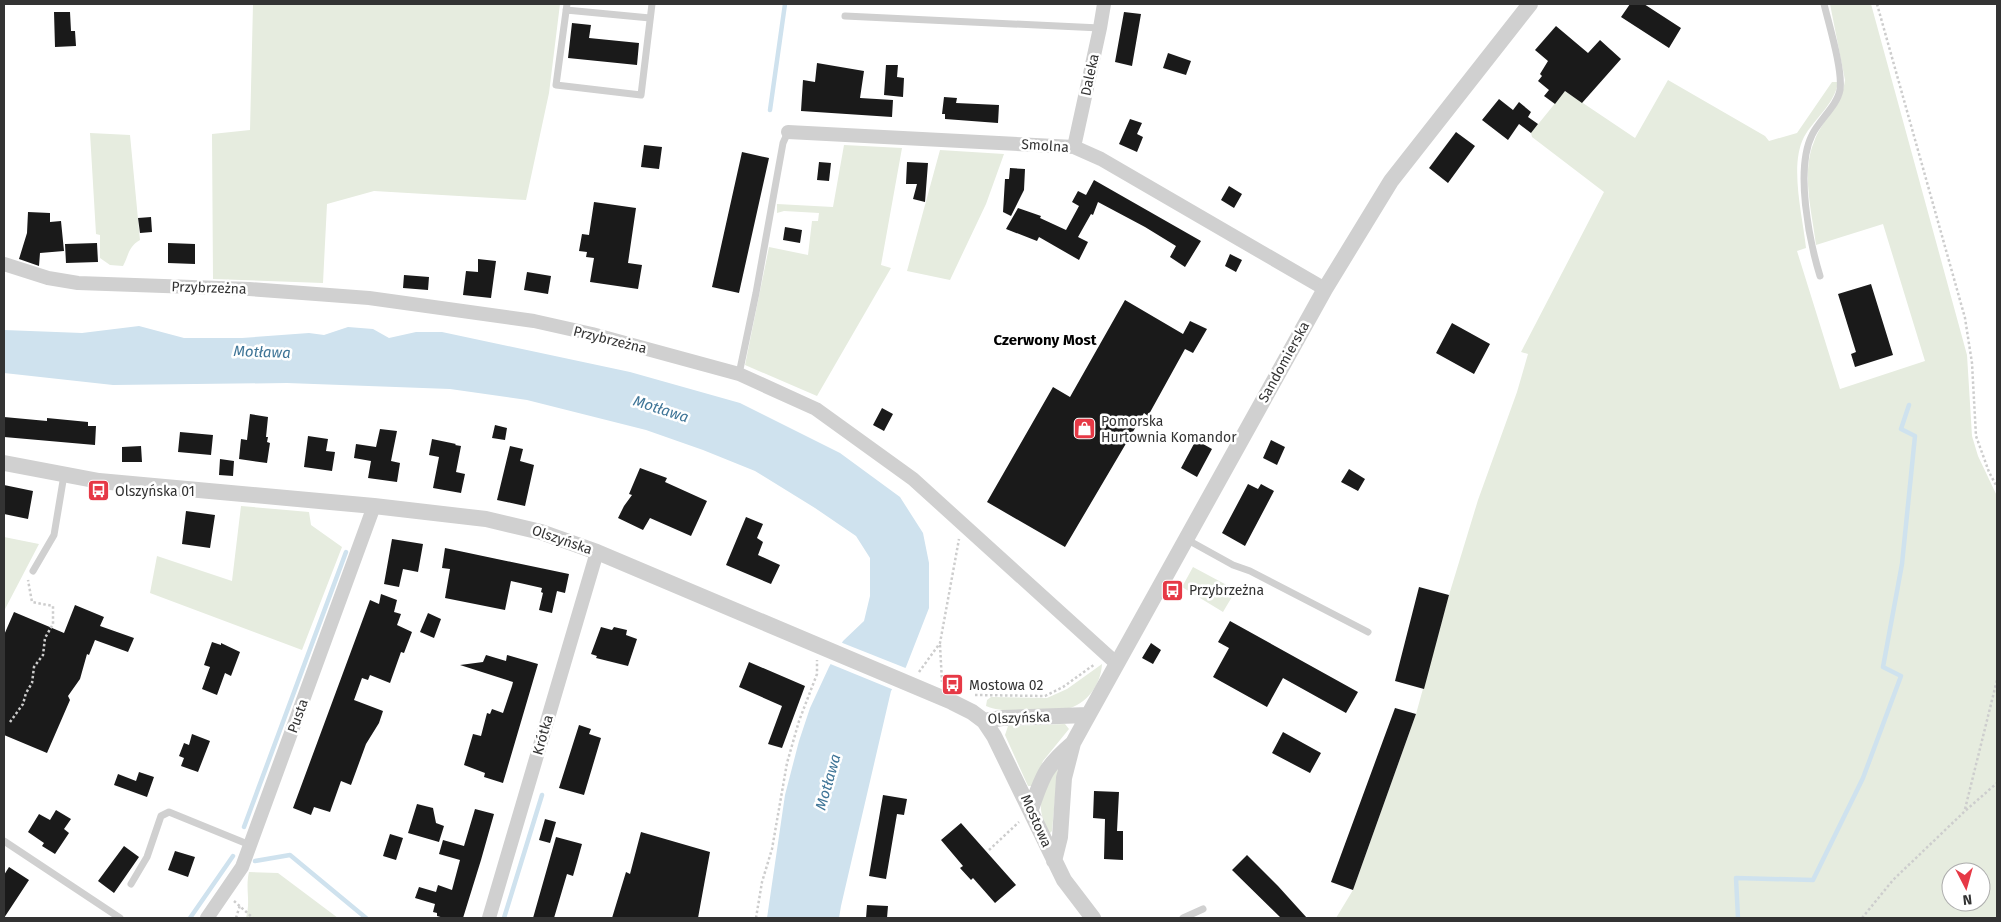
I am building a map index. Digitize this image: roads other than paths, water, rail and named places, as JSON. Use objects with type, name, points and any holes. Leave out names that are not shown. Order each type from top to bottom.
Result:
[{"type":"street","name":"Daleka","points":[[1074,147],[1104,4]]},
{"type":"street","name":"Sandomierska","points":[[1054,861],[1060,837],[1064,778],[1073,743],[1088,715],[1111,659],[1186,539],[1325,289],[1390,181],[1530,4]]},
{"type":"street","name":"Smolna","points":[[788,132],[1074,147],[1101,159],[1325,289]]},
{"type":"street","name":"Przybrzeżna","points":[[4,264],[48,278],[78,283],[249,289],[369,298],[524,320],[592,334],[739,374],[774,388],[816,409],[913,478],[1111,659]]},
{"type":"street","name":"Olszyńska","points":[[4,463],[109,482],[374,506],[486,519],[541,532],[597,552],[825,648],[914,679],[972,712],[984,721],[1002,718],[1088,715]]},
{"type":"street","name":"Pusta","points":[[207,918],[238,874],[251,846],[374,506]]},
{"type":"street","name":"Krótka","points":[[489,918],[597,552]]},
{"type":"street","name":"Mostowa","points":[[984,721],[994,736],[1027,814],[1064,880],[1094,918]]},
{"type":"street","name":"Sandomierska","points":[[1027,814],[1047,768],[1055,758],[1073,743]]},
{"type":"lane","points":[[650,18],[566,7],[556,85],[641,95],[652,4]]},
{"type":"lane","points":[[1820,276],[1811,246],[1804,176],[1807,146],[1813,133],[1840,91],[1838,66],[1824,4]]},
{"type":"lane","points":[[845,16],[1100,28]]},
{"type":"lane","points":[[739,374],[784,143],[788,132]]},
{"type":"lane","points":[[33,571],[54,535],[64,475]]},
{"type":"lane","points":[[1186,539],[1233,565],[1250,571],[1368,632]]},
{"type":"lane","points":[[131,884],[147,858],[161,816],[169,812],[251,846]]},
{"type":"lane","points":[[4,841],[120,918]]},
{"type":"lane","points":[[1183,918],[1204,909]]},
{"type":"water","name":"Motława","points":[[139,326],[184,338],[242,338],[309,333],[324,335],[348,327],[373,329],[389,338],[416,332],[442,332],[630,372],[740,403],[840,453],[900,497],[923,533],[929,563],[929,608],[906,667],[891,691],[839,918],[767,918],[785,795],[799,741],[810,708],[843,641],[864,621],[870,596],[870,558],[856,536],[755,471],[646,430],[527,400],[450,389],[287,383],[113,385],[4,373],[4,330],[82,333]]},
{"type":"waterway","points":[[770,110],[785,4]]},
{"type":"waterway","points":[[1738,918],[1736,878],[1813,880],[1863,778],[1901,676],[1883,667],[1902,564],[1915,436],[1901,429],[1909,405]]},
{"type":"waterway","points":[[244,827],[346,552]]},
{"type":"waterway","points":[[504,918],[542,795]]},
{"type":"waterway","points":[[255,861],[290,855],[366,918]]},
{"type":"waterway","points":[[190,918],[233,856]]},
{"type":"place","name":"Pomorska Hurtownia Komandor","points":[[1085,429]]},
{"type":"place","name":"Olszyńska 01","points":[[99,491]]},
{"type":"place","name":"Przybrzeżna","points":[[1173,590]]},
{"type":"place","name":"Mostowa 02","points":[[953,685]]},
{"type":"district","name":"Czerwony Most","points":[[1045,340]]}]
